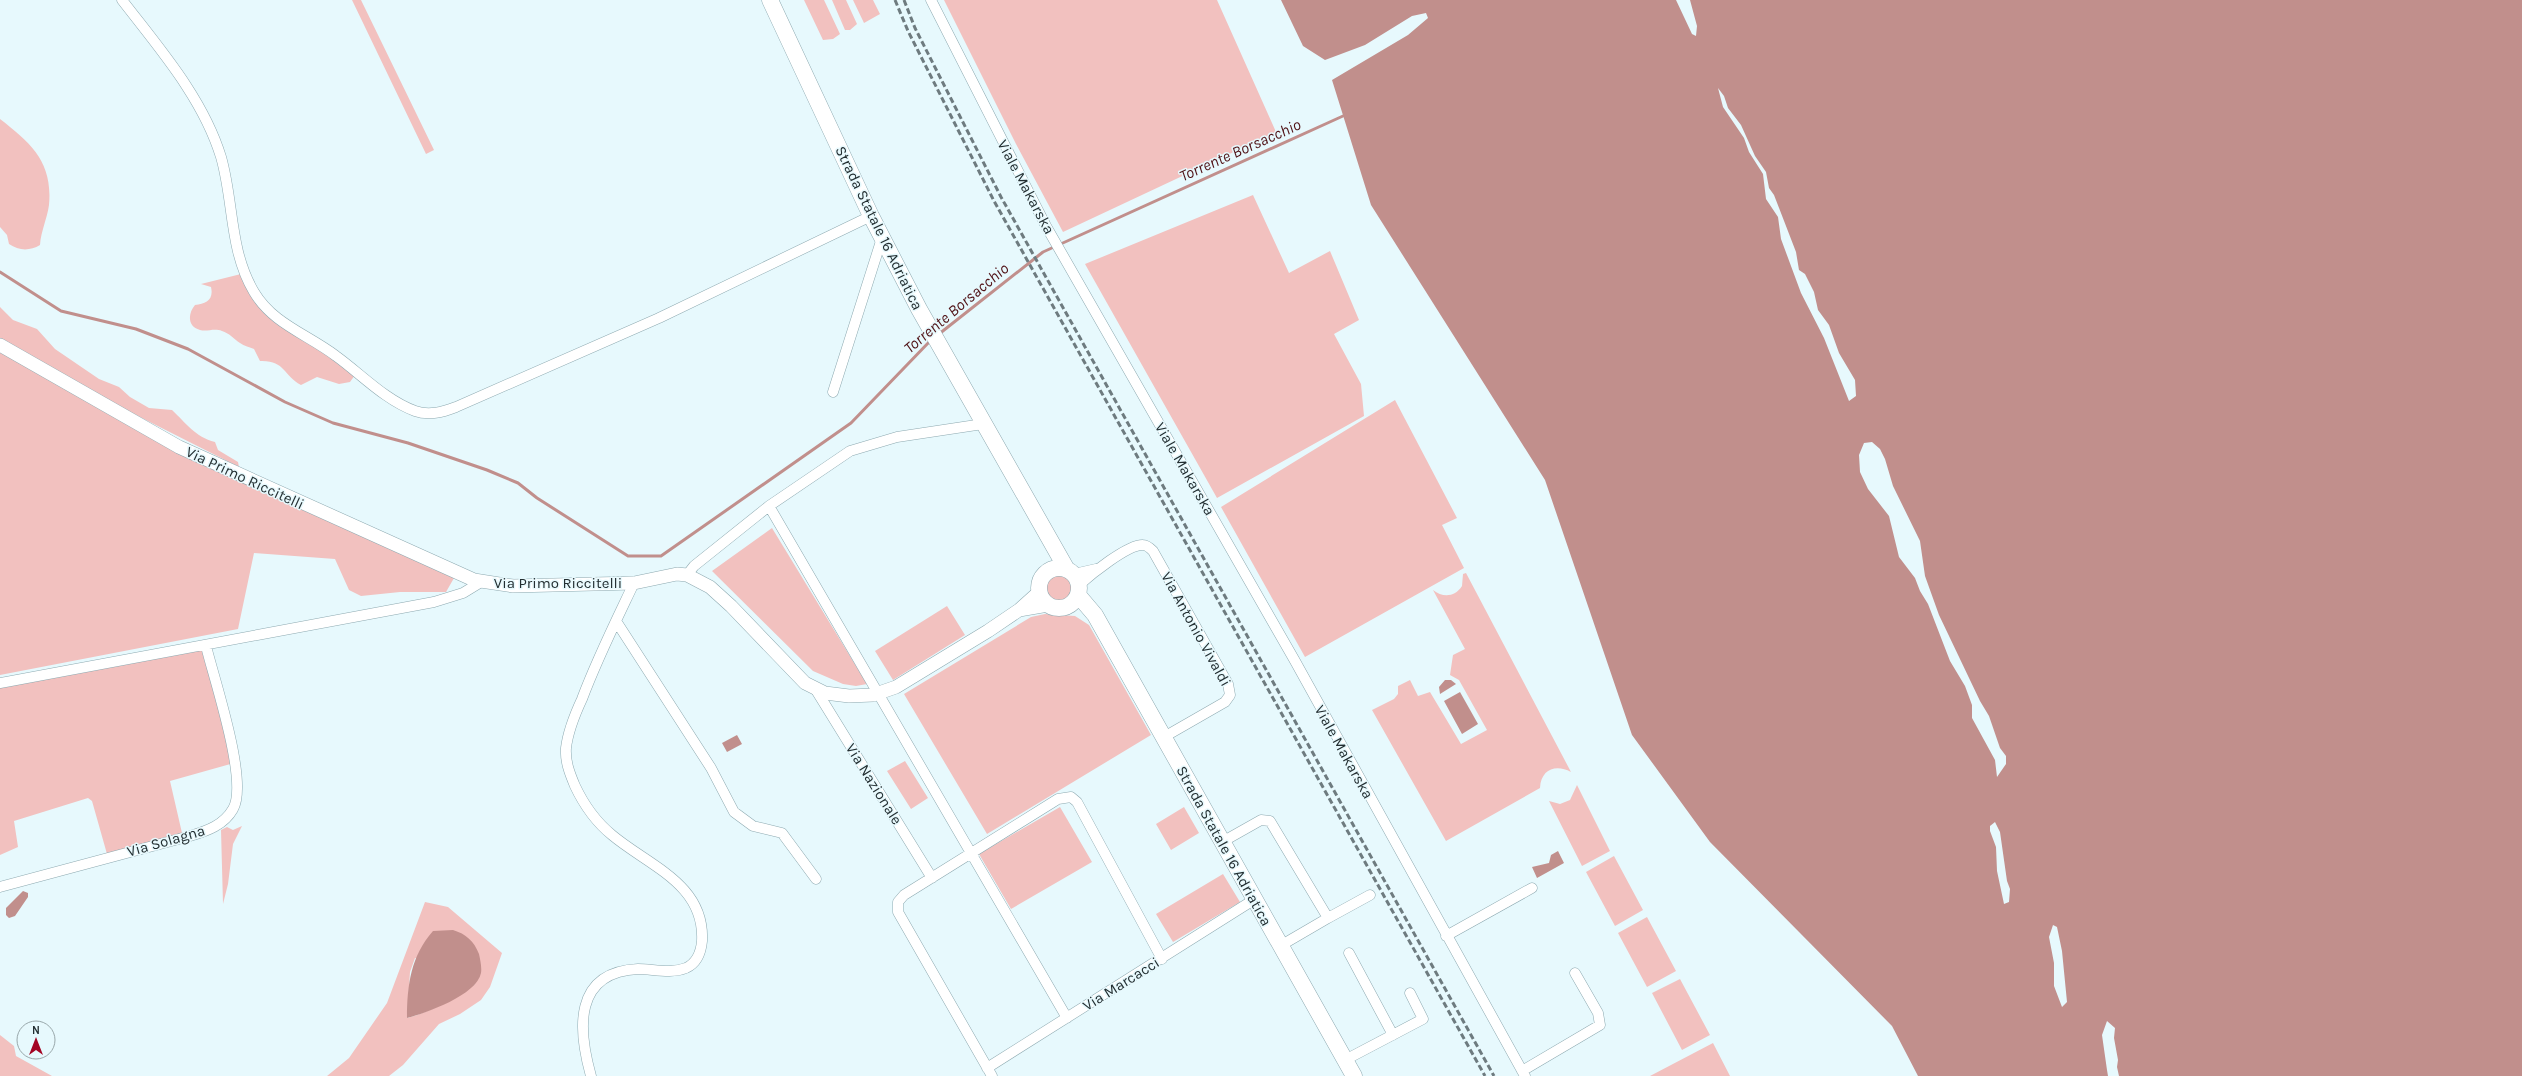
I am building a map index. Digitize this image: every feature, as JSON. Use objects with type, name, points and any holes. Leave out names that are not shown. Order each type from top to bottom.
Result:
[{"type":"main road","name":"Strada Statale 16 Adriatica","points":[[770,0],[871,216],[953,371],[1048,535],[1074,585],[1095,615],[1354,1076]]},
{"type":"main road","points":[[1045,573],[1055,568],[1074,585],[1060,608],[1044,599],[1039,586],[1045,573],[1048,535]]},
{"type":"street","points":[[122,0],[182,81],[211,132],[224,170],[238,252],[247,278],[257,297],[282,323],[334,354],[385,393],[415,411],[433,413],[456,407],[659,318],[871,216]]},
{"type":"street","name":"Viale Makarska","points":[[931,0],[1046,226],[1295,661],[1446,936],[1524,1074],[1600,1026],[1598,1013],[1575,973]]},
{"type":"street","points":[[833,392],[882,238]]},
{"type":"street","name":"Via Primo Riccitelli","points":[[0,345],[179,447],[444,569],[481,582],[506,586],[634,583],[677,574],[687,574]]},
{"type":"street","points":[[687,574],[694,566],[769,506],[832,461],[857,448],[905,435],[983,424]]},
{"type":"street","points":[[769,506],[973,852],[1067,1018]]},
{"type":"street","name":"Via Antonio Vivaldi","points":[[1074,585],[1096,569],[1137,546],[1145,545],[1150,548],[1229,687],[1230,695],[1225,702],[1164,737]]},
{"type":"street","name":"Via Nazionale","points":[[687,574],[710,588],[731,606],[795,675],[816,690],[932,878]]},
{"type":"street","points":[[0,683],[206,646],[440,600],[463,593],[481,582]]},
{"type":"street","points":[[590,1076],[582,1042],[581,1021],[588,999],[595,988],[607,977],[627,971],[685,968],[697,959],[702,946],[700,918],[689,894],[675,880],[603,827],[583,802],[569,770],[566,749],[572,722],[634,583]]},
{"type":"street","name":"Via Nazionale","points":[[816,690],[844,696],[880,693],[896,687],[945,658],[1019,610],[1044,599]]},
{"type":"street","points":[[616,621],[711,768],[734,812],[754,826],[782,833],[816,879]]},
{"type":"street","name":"Via Solagna","points":[[0,887],[190,836],[215,826],[228,817],[237,801],[237,774],[206,646]]},
{"type":"street","points":[[990,1072],[897,910],[897,904],[902,897],[1058,799],[1071,797],[1077,802],[1162,959]]},
{"type":"street","points":[[1222,842],[1261,820],[1270,821],[1328,918]]},
{"type":"street","points":[[1446,936],[1532,888]]},
{"type":"street","points":[[1280,946],[1370,895]]},
{"type":"street","name":"Via Marcacci","points":[[990,1072],[1067,1018],[1255,899]]},
{"type":"street","points":[[1349,953],[1393,1035]]},
{"type":"street","points":[[1345,1060],[1422,1019],[1410,994]]},
{"type":"shaded area","points":[[352,0],[361,0],[434,150],[426,154]]},
{"type":"shaded area","points":[[804,0],[824,0],[840,34],[833,39],[823,40]]},
{"type":"shaded area","points":[[832,0],[846,0],[857,24],[850,30],[845,30]]},
{"type":"shaded area","points":[[853,0],[873,0],[880,14],[864,23]]},
{"type":"shaded area","points":[[944,0],[1217,0],[1276,132],[1063,232],[1016,144]]},
{"type":"shaded area","points":[[1281,0],[2522,0],[2522,1076],[1918,1076],[1892,1026],[1710,842],[1632,735],[1545,480],[1371,205],[1332,80],[1408,35],[1428,18],[1426,13],[1412,16],[1365,45],[1325,60],[1303,46]]},
{"type":"shaded area","points":[[0,119],[30,145],[38,155],[47,177],[49,190],[48,210],[40,245],[32,248],[21,249],[9,244],[7,235],[0,227]]},
{"type":"shaded area","points":[[1253,195],[1289,273],[1330,251],[1359,320],[1334,334],[1361,384],[1364,416],[1217,498],[1085,264]]},
{"type":"shaded area","points":[[241,274],[253,297],[355,375],[350,382],[339,384],[317,377],[301,385],[274,363],[260,361],[254,349],[242,344],[227,333],[219,330],[200,330],[193,326],[190,316],[193,308],[195,305],[206,302],[210,298],[212,291],[211,287],[201,284]]},
{"type":"shaded area","points":[[0,307],[13,320],[37,329],[55,349],[99,379],[119,387],[130,397],[149,408],[172,410],[196,433],[215,442],[218,450],[238,462],[239,467],[122,408],[0,338]]},
{"type":"shaded area","points":[[0,351],[217,470],[454,578],[446,592],[400,592],[361,596],[349,590],[335,559],[254,553],[238,629],[0,675]]},
{"type":"shaded area","points":[[1395,400],[1457,518],[1442,525],[1464,568],[1305,657],[1221,507]]},
{"type":"shaded area","points":[[772,528],[867,684],[856,686],[843,684],[813,671],[712,571]]},
{"type":"shaded area","points":[[1466,573],[1571,772],[1560,768],[1546,772],[1543,776],[1540,788],[1446,841],[1372,710],[1394,699],[1398,694],[1398,686],[1410,680],[1418,696],[1430,692],[1461,744],[1487,730],[1459,680],[1450,675],[1453,655],[1465,649],[1433,590],[1437,593],[1445,595],[1456,592],[1462,586],[1463,574]]},
{"type":"shaded area","points":[[1059,574],[1069,578],[1073,588],[1069,598],[1059,602],[1049,598],[1045,588],[1049,578]]},
{"type":"shaded area","points":[[947,606],[965,635],[893,680],[875,651]]},
{"type":"shaded area","points":[[1045,614],[1075,616],[1089,625],[1151,735],[987,834],[904,694],[1031,617]]},
{"type":"shaded area","points":[[204,648],[234,763],[170,781],[182,833],[107,854],[92,801],[88,798],[14,821],[18,847],[0,855],[0,687]]},
{"type":"shaded area","points":[[1445,680],[1451,680],[1456,684],[1440,694],[1439,687]]},
{"type":"shaded area","points":[[1460,692],[1478,724],[1462,734],[1444,701]]},
{"type":"shaded area","points":[[737,735],[742,744],[727,752],[722,743]]},
{"type":"shaded area","points":[[905,761],[928,798],[911,809],[887,771]]},
{"type":"shaded area","points":[[1577,785],[1610,851],[1582,866],[1549,801],[1560,804],[1570,800]]},
{"type":"shaded area","points":[[1060,807],[1092,862],[1011,909],[979,854]]},
{"type":"shaded area","points":[[1184,807],[1199,833],[1171,850],[1156,824]]},
{"type":"shaded area","points":[[242,826],[233,844],[228,884],[223,904],[221,830],[227,827],[233,830]]},
{"type":"shaded area","points":[[1558,851],[1564,863],[1537,878],[1532,867],[1549,863],[1551,855]]},
{"type":"shaded area","points":[[1614,856],[1643,910],[1615,926],[1586,872]]},
{"type":"shaded area","points":[[1223,874],[1240,902],[1173,942],[1156,914]]},
{"type":"shaded area","points":[[23,891],[28,893],[28,897],[15,916],[9,918],[6,915],[6,908]]},
{"type":"shaded area","points":[[425,902],[448,907],[502,953],[490,987],[481,1000],[460,1014],[439,1024],[403,1065],[389,1076],[327,1076],[349,1058],[387,1003]],"holes":[[[415,958],[475,984],[442,1004],[426,1012],[407,1018],[410,972]]]},
{"type":"shaded area","points":[[1647,917],[1676,971],[1647,987],[1618,933]]},
{"type":"shaded area","points":[[453,930],[469,939],[477,949],[481,963],[481,973],[477,981],[461,996],[450,1002],[407,1018],[409,983],[415,961],[420,950],[433,931]]},
{"type":"shaded area","points":[[1680,979],[1710,1035],[1682,1050],[1652,993]]},
{"type":"shaded area","points":[[0,1035],[14,1046],[16,1060],[23,1060],[52,1076],[0,1076]]},
{"type":"shaded area","points":[[1713,1043],[1730,1076],[1650,1076]]},
{"type":"pier","points":[[1676,0],[1690,0],[1697,26],[1696,36],[1692,34]]},
{"type":"pier","points":[[1718,88],[1724,96],[1728,108],[1741,125],[1755,156],[1766,172],[1769,188],[1774,195],[1796,252],[1799,270],[1805,274],[1814,292],[1818,310],[1829,325],[1839,353],[1855,380],[1856,396],[1849,401],[1824,338],[1801,293],[1781,239],[1778,217],[1766,199],[1763,174],[1749,152],[1744,138],[1723,107]]},
{"type":"pier","points":[[1872,442],[1880,449],[1885,459],[1893,486],[1920,541],[1925,576],[1939,615],[1980,701],[1989,716],[2000,748],[2006,756],[2006,764],[1997,777],[1995,760],[1972,718],[1972,705],[1965,686],[1950,661],[1928,604],[1920,591],[1915,578],[1899,557],[1889,516],[1868,489],[1860,472],[1859,455],[1864,443]]},
{"type":"pier","points":[[1995,822],[2000,832],[2007,881],[2010,889],[2009,902],[2004,904],[1997,871],[1996,847],[1990,831],[1990,826]]},
{"type":"pier","points":[[2053,925],[2057,927],[2062,951],[2067,1002],[2062,1007],[2054,986],[2054,963],[2049,937]]},
{"type":"pier","points":[[2107,1021],[2115,1028],[2114,1038],[2119,1076],[2108,1076],[2102,1035]]},
{"type":"waterway","name":"Torrente Borsacchio","points":[[939,334],[1043,252],[1343,116]]},
{"type":"waterway","points":[[0,272],[61,311],[136,329],[188,349],[285,402],[333,423],[408,443],[487,470],[518,483],[537,498],[628,556],[661,556],[851,423],[931,340]]},
{"type":"railway","points":[[895,0],[908,31],[994,201],[1485,1076]]},
{"type":"railway","points":[[904,0],[915,28],[1001,197],[1494,1076]]}]
